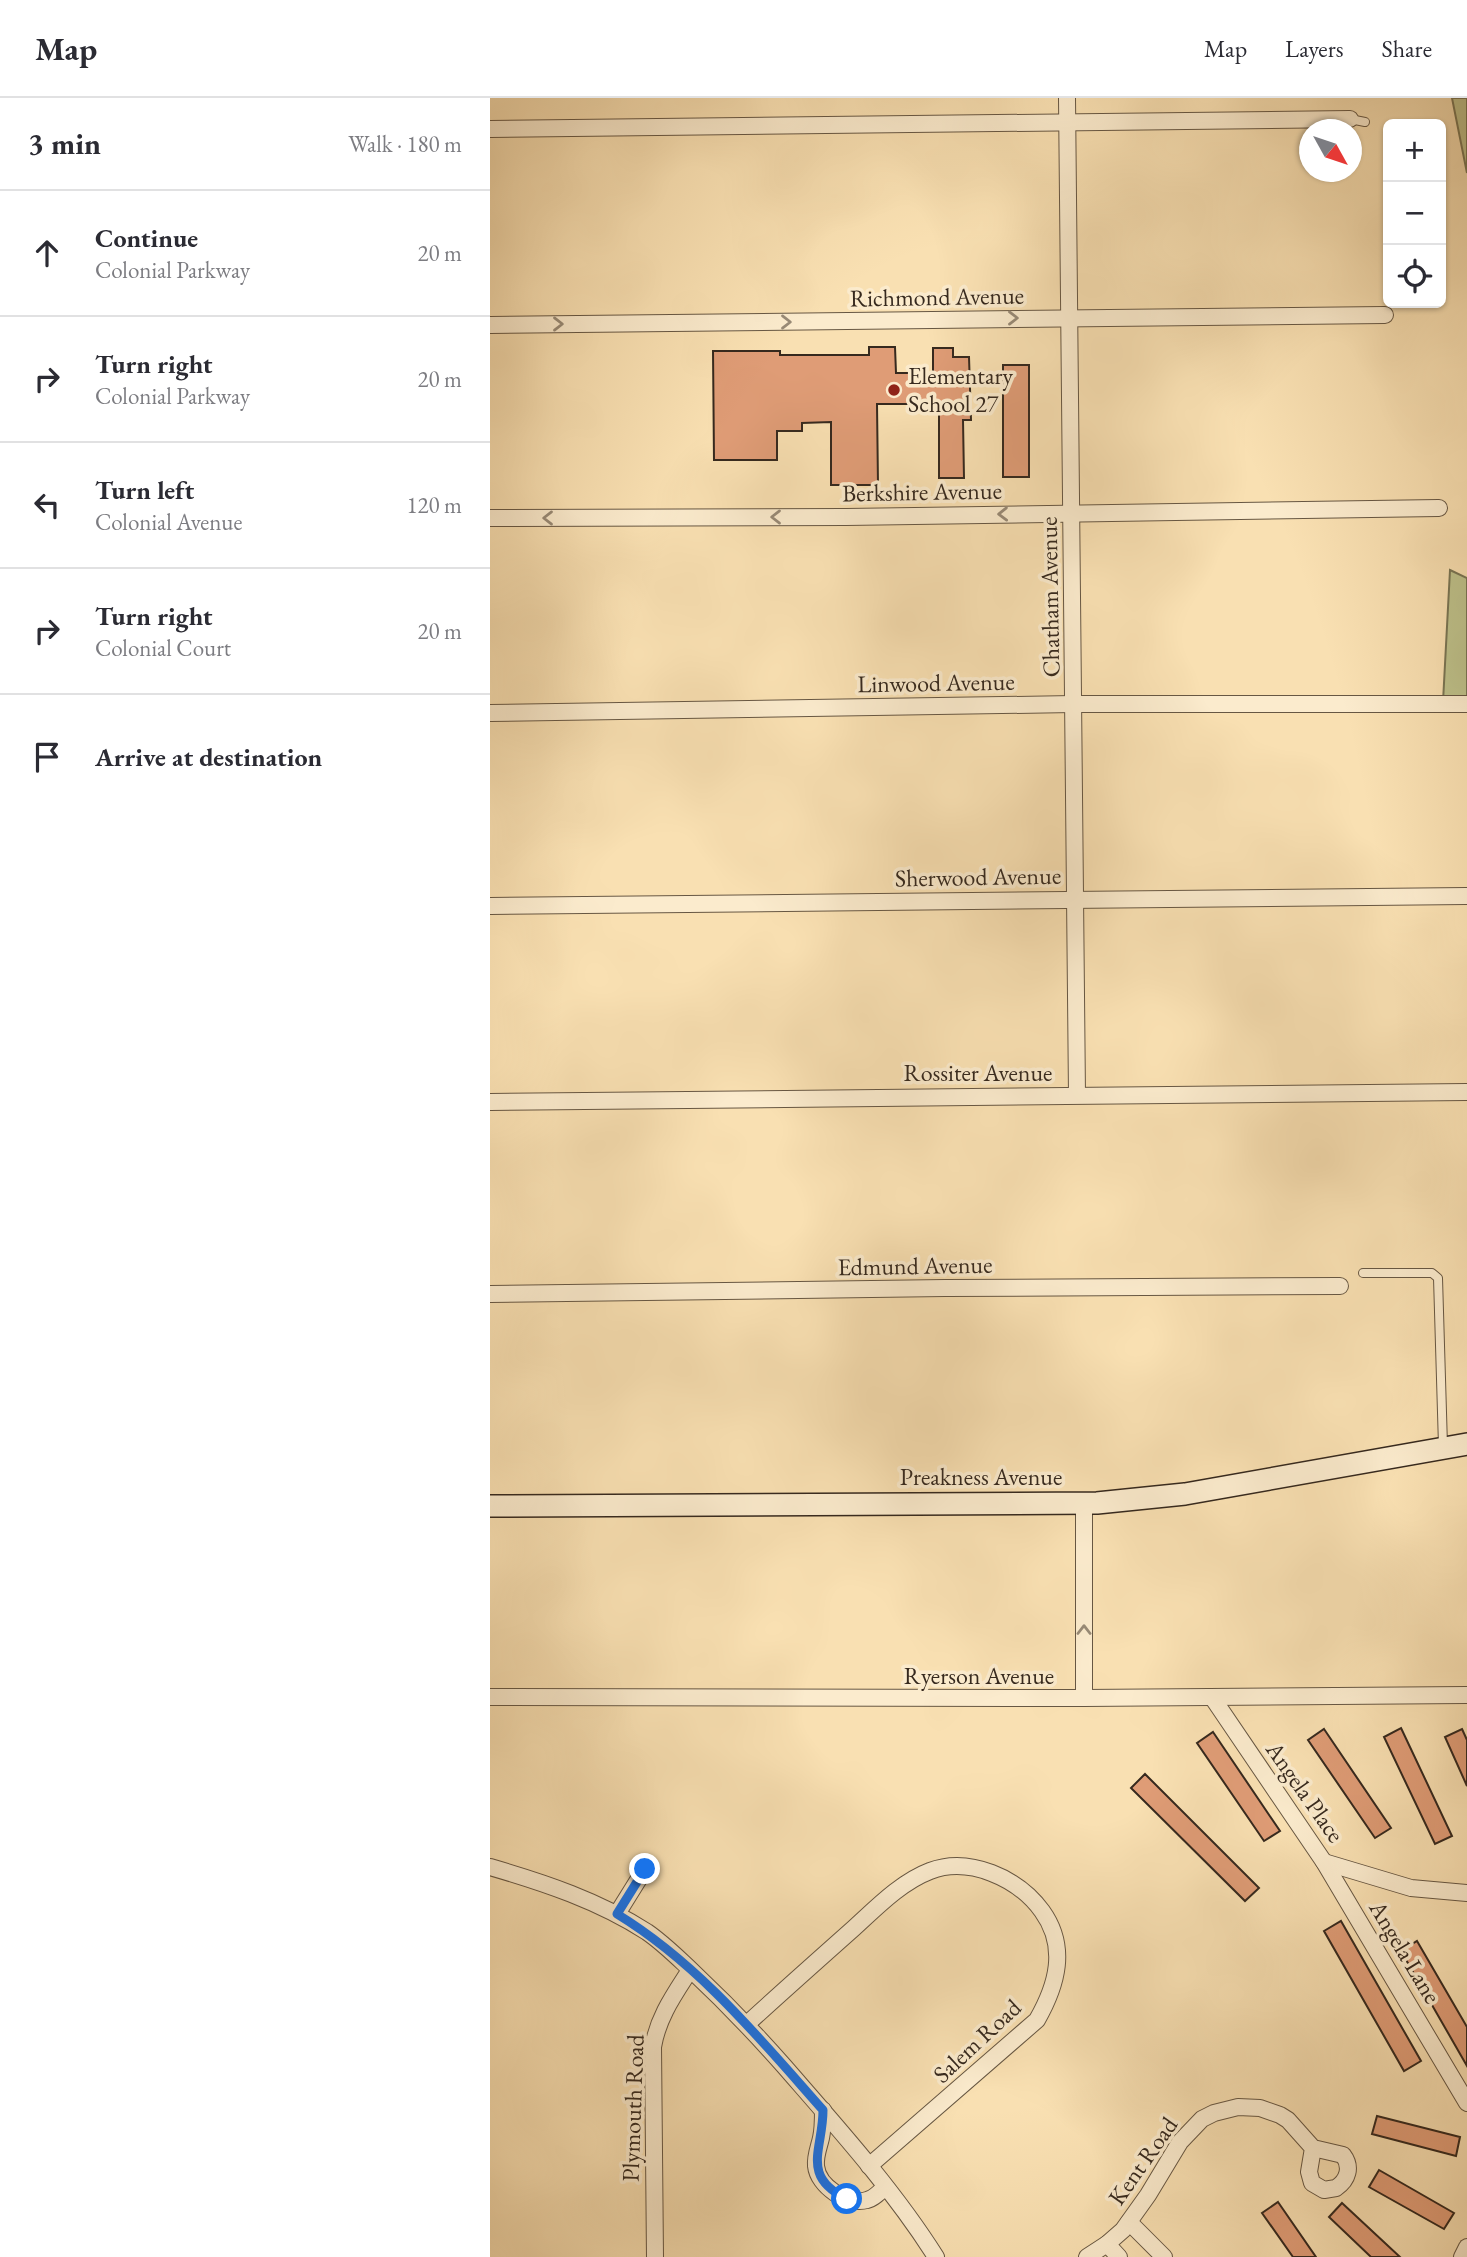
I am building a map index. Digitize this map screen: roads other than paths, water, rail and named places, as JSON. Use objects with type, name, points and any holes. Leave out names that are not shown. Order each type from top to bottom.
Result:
[{"type":"main road","name":"Preakness Avenue","points":[[490,1506],[1084,1503],[1185,1494],[1467,1444]]},
{"type":"street","name":"Chatham Avenue","points":[[1067,98],[1077,1095]]},
{"type":"street","points":[[490,129],[1299,120]]},
{"type":"street","name":"Richmond Avenue","points":[[490,324],[1385,315]]},
{"type":"street","name":"Berkshire Avenue","points":[[490,518],[846,517],[1439,508]]},
{"type":"street","name":"Linwood Avenue","points":[[490,713],[1073,704],[1467,704]]},
{"type":"street","name":"Sherwood Avenue","points":[[490,906],[1467,897]]},
{"type":"street","name":"Rossiter Avenue","points":[[490,1102],[1467,1092]]},
{"type":"street","name":"Edmund Avenue","points":[[490,1294],[1340,1286]]},
{"type":"street","points":[[1084,1503],[1084,1698]]},
{"type":"street","name":"Ryerson Avenue","points":[[490,1698],[1467,1695]]},
{"type":"street","name":"Angela Place","points":[[1212,1697],[1324,1862],[1411,1888],[1467,1893]]},
{"type":"street","name":"Angela Lane","points":[[1324,1862],[1467,2102]]},
{"type":"street","name":"Salem Road","points":[[747,2024],[890,1896],[929,1871],[951,1866],[979,1870],[1015,1884],[1032,1898],[1050,1924],[1058,1946],[1058,1972],[1050,1998],[1037,2020],[869,2166]]},
{"type":"street","points":[[490,1867],[565,1891],[617,1914],[648,1933],[747,2024],[869,2166],[905,2211],[936,2257]]},
{"type":"street","points":[[617,1914],[645,1869]]},
{"type":"street","name":"Plymouth Road","points":[[655,2257],[653,2047],[657,2027],[667,2006],[690,1970]]},
{"type":"street","name":"Kent Road","points":[[1087,2257],[1107,2244],[1129,2222],[1180,2142],[1202,2119],[1214,2113],[1249,2106],[1280,2115],[1301,2133],[1313,2148]]},
{"type":"street","points":[[823,2110],[816,2169],[825,2183],[835,2194],[859,2201],[868,2200],[885,2187]]},
{"type":"street","points":[[1129,2222],[1164,2257]]},
{"type":"street","points":[[1107,2244],[1119,2257]]},
{"type":"street","points":[[1462,2257],[1467,2247]]},
{"type":"lane","points":[[1363,1273],[1432,1273],[1438,1278],[1443,1449]]},
{"type":"place","name":"Elementary School 27","points":[[894,390]]}]
